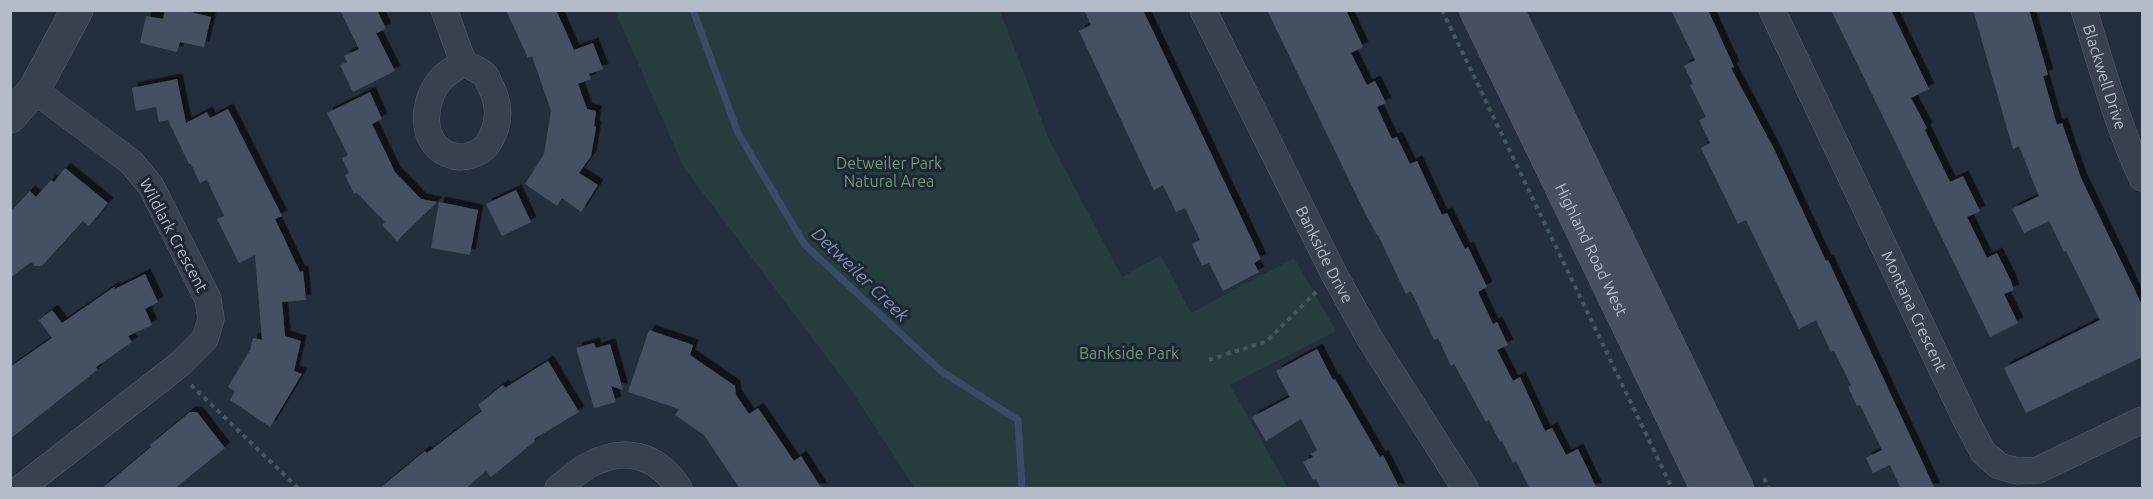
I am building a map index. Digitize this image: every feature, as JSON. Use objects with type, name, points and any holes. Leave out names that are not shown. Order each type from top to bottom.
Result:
[{"type":"main road","name":"Highland Road West","points":[[1476,10],[1707,489]]},
{"type":"main road","name":"Highland Road West","points":[[1507,10],[1737,489]]},
{"type":"street","points":[[10,117],[34,90],[77,10]]},
{"type":"street","points":[[444,10],[464,62]]},
{"type":"street","name":"Bankside Drive","points":[[1203,10],[1334,274],[1370,339],[1465,489]]},
{"type":"street","name":"Montana Crescent","points":[[1772,10],[1983,452],[1999,466],[2017,471],[2038,470],[2142,420]]},
{"type":"street","name":"Blackwell Drive","points":[[2084,10],[2109,90],[2142,178]]},
{"type":"street","name":"Wildlark Crescent","points":[[21,489],[180,364],[205,339],[211,319],[208,299],[151,186],[131,162],[34,90]]},
{"type":"street","points":[[558,489],[586,467],[603,459],[621,455],[640,456],[657,463],[679,489]]},
{"type":"path","points":[[1442,10],[1672,489]]},
{"type":"path","points":[[1209,360],[1267,340],[1334,274]]},
{"type":"path","points":[[190,385],[298,489]]},
{"type":"green space","name":"Detweiler Park Natural Area","points":[[615,11],[1000,11],[1049,139],[1122,277],[1161,255],[1191,313],[1294,258],[1336,331],[1230,385],[1288,488],[915,488],[849,387],[684,168]]},
{"type":"building","points":[[165,10],[182,10],[211,17],[204,47],[180,42],[177,52],[140,43],[146,16],[163,19]]},
{"type":"building","points":[[340,10],[377,10],[386,29],[376,33],[395,71],[353,92],[340,65],[347,62],[344,56],[359,49]]},
{"type":"building","points":[[506,10],[556,10],[574,50],[593,43],[603,69],[589,74],[591,79],[578,84],[587,109],[596,111],[591,156],[579,173],[598,185],[581,212],[562,198],[557,206],[525,184],[544,154],[551,111],[532,56],[528,58]]},
{"type":"building","points":[[1084,10],[1143,10],[1261,259],[1254,263],[1259,272],[1223,291],[1209,263],[1202,266],[1192,244],[1200,240],[1185,208],[1176,212],[1163,185],[1154,190],[1079,31],[1091,25]]},
{"type":"building","points":[[1267,10],[1346,10],[1363,47],[1351,53],[1367,85],[1375,81],[1386,103],[1377,107],[1392,139],[1397,137],[1410,164],[1417,161],[1442,215],[1447,213],[1465,249],[1468,247],[1487,287],[1478,292],[1493,324],[1497,322],[1508,345],[1497,350],[1513,381],[1520,377],[1545,431],[1552,428],[1566,455],[1578,449],[1597,489],[1530,489],[1516,461],[1513,463],[1489,420],[1486,422],[1454,364],[1451,366],[1438,338],[1434,340],[1411,291],[1406,294]]},
{"type":"building","points":[[1671,10],[1708,10],[1734,67],[1731,68],[1774,149],[1826,261],[1828,260],[1935,489],[1901,489],[1890,465],[1873,473],[1866,458],[1882,450],[1860,405],[1857,406],[1848,387],[1851,385],[1834,351],[1831,352],[1816,320],[1799,329],[1746,220],[1738,224],[1701,148],[1710,143],[1699,120],[1706,117],[1690,85],[1693,84],[1684,66],[1695,60]]},
{"type":"building","points":[[1831,10],[1891,10],[1929,89],[1911,98],[1927,128],[1925,130],[1950,182],[1963,176],[1980,211],[1967,217],[1987,258],[1997,253],[2011,281],[2014,290],[2004,294],[2018,323],[1990,337]]},
{"type":"building","points":[[1973,10],[2029,10],[2048,75],[2043,76],[2057,125],[2062,123],[2081,178],[2142,305],[2142,357],[2026,413],[2004,368],[2100,320],[2049,221],[2024,233],[2012,209],[2039,196],[2019,146],[2013,149]]},
{"type":"building","points":[[177,79],[186,123],[207,112],[210,118],[228,109],[282,216],[275,219],[300,272],[303,271],[306,300],[282,302],[285,336],[301,341],[294,371],[302,374],[270,427],[230,400],[235,391],[228,387],[250,350],[253,338],[262,340],[255,255],[239,263],[217,219],[224,216],[207,180],[200,183],[168,120],[159,122],[156,107],[136,111],[132,88]]},
{"type":"building","points":[[370,92],[382,119],[372,124],[395,172],[421,199],[437,202],[397,241],[382,225],[385,222],[357,193],[354,194],[345,175],[349,173],[342,158],[348,155],[327,113]]},
{"type":"building","points":[[65,168],[108,203],[89,226],[83,221],[42,266],[35,266],[31,262],[10,278],[10,212],[30,191],[36,197],[51,180],[54,182]]},
{"type":"building","points":[[516,190],[531,222],[502,236],[486,204]]},
{"type":"building","points":[[439,202],[478,210],[470,255],[431,248]]},
{"type":"building","points":[[145,274],[158,302],[145,309],[152,325],[128,336],[132,342],[96,367],[97,370],[10,439],[10,367],[52,338],[39,320],[52,310],[62,323],[114,287],[115,289]]},
{"type":"building","points":[[649,330],[693,345],[690,355],[735,386],[736,395],[749,414],[758,408],[794,461],[801,456],[822,489],[740,489],[704,435],[675,415],[679,409],[628,392]]},
{"type":"building","points":[[594,343],[596,348],[610,344],[623,390],[611,386],[616,402],[594,408],[576,348]]},
{"type":"building","points":[[1317,349],[1380,457],[1383,455],[1400,489],[1321,489],[1303,462],[1313,457],[1311,454],[1317,450],[1301,419],[1266,441],[1252,417],[1290,397],[1276,371]]},
{"type":"building","points":[[548,361],[579,412],[534,439],[535,441],[491,477],[486,471],[465,489],[379,489],[425,451],[427,453],[482,411],[478,405],[503,385],[505,388]]},
{"type":"building","points":[[190,412],[197,412],[225,448],[174,489],[101,489],[151,447],[150,445]]},
{"type":"waterway","name":"Detweiler Creek","points":[[693,10],[738,133],[805,245],[941,371],[1018,420],[1022,488]]},
{"type":"park label","name":"Bankside Park","points":[[1129,353]]}]
